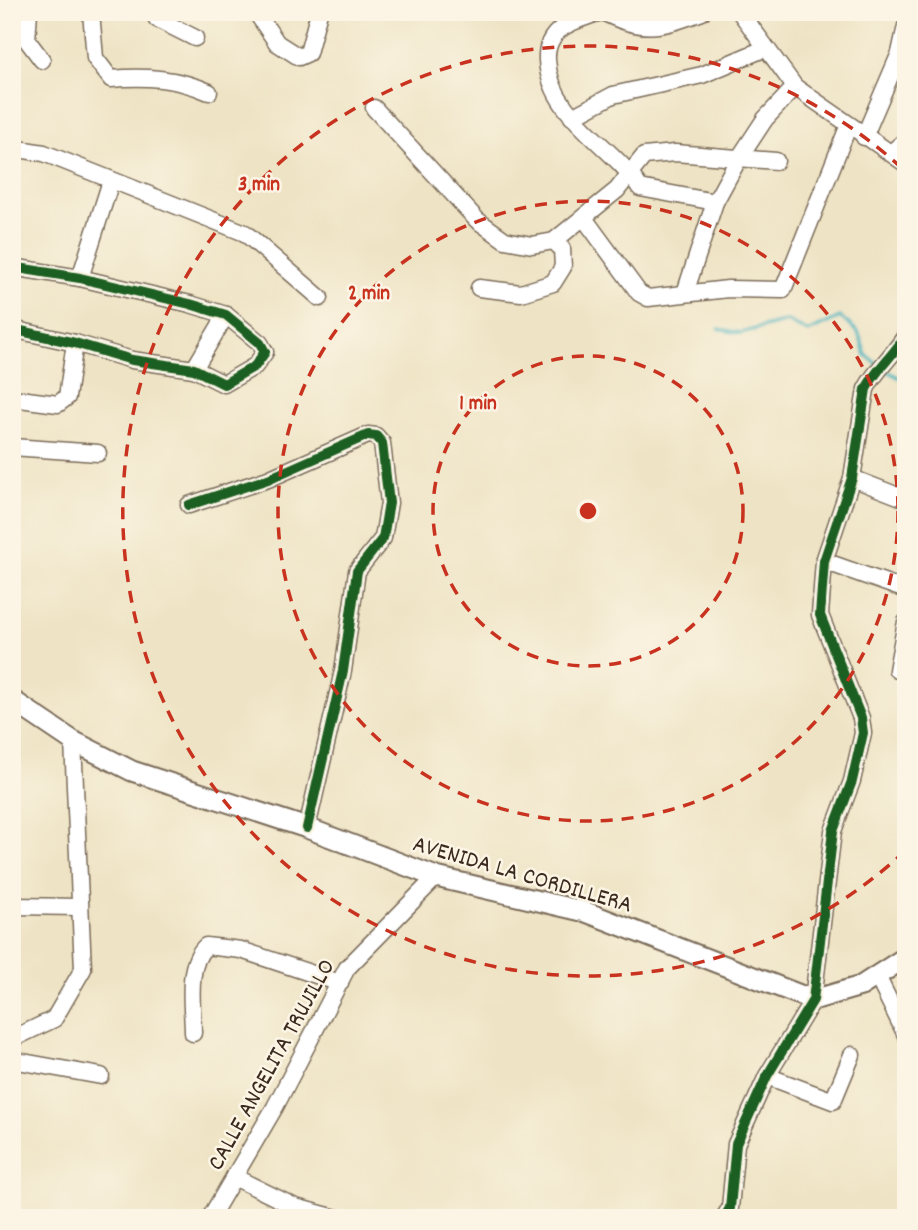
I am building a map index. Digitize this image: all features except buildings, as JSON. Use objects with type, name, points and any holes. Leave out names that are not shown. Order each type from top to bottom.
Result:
[{"type":"main road","name":"AVENIDA LA CORDILLERA","points":[[12,699],[72,741],[132,771],[307,828],[436,877],[586,912],[813,1000]]},
{"type":"main road","points":[[813,1000],[861,986],[906,957]]},
{"type":"street","points":[[29,12],[27,40],[42,60]]},
{"type":"street","points":[[91,12],[94,58],[111,79],[144,76],[190,84],[209,92]]},
{"type":"street","points":[[153,12],[157,19],[195,38]]},
{"type":"street","points":[[256,12],[277,43],[299,57],[308,53],[319,12]]},
{"type":"street","points":[[702,12],[647,28],[625,24],[602,12],[558,29],[546,47],[548,76],[572,117],[630,171],[640,188],[715,202]]},
{"type":"street","points":[[740,12],[795,87],[848,127],[892,152],[906,164]]},
{"type":"street","points":[[864,137],[900,54],[906,26]]},
{"type":"street","points":[[572,117],[613,95],[702,75],[766,48]]},
{"type":"street","points":[[685,293],[715,202],[765,119],[795,87]]},
{"type":"street","points":[[374,108],[447,190],[496,233],[505,240],[532,245],[554,241],[584,218],[617,190],[644,156],[675,153],[776,161]]},
{"type":"street","points":[[584,218],[639,293],[648,298],[728,289],[783,290],[848,127]]},
{"type":"street","points":[[892,152],[906,140]]},
{"type":"street","points":[[12,148],[44,153],[245,233],[320,298]]},
{"type":"street","points":[[80,278],[111,181]]},
{"type":"street","points":[[479,288],[521,293],[553,283],[563,267],[562,249],[554,241]]},
{"type":"street","points":[[12,267],[80,278],[226,315],[260,343],[265,352],[255,366],[230,383],[217,381],[194,369],[132,360],[75,343],[12,329]]},
{"type":"street","points":[[194,369],[226,315]]},
{"type":"street","points":[[724,1218],[730,1208],[736,1144],[767,1076],[813,1000],[833,831],[852,781],[863,733],[861,718],[820,615],[824,561],[852,478],[862,405],[872,376],[890,359],[906,335]]},
{"type":"street","points":[[12,398],[58,404],[67,397],[75,343]]},
{"type":"street","points":[[189,505],[268,479],[368,435],[376,436],[383,443],[389,503],[383,538],[357,571],[343,671],[307,828]]},
{"type":"street","points":[[12,447],[98,453]]},
{"type":"street","points":[[852,478],[906,499]]},
{"type":"street","points":[[824,561],[906,590]]},
{"type":"street","points":[[897,670],[906,622]]},
{"type":"street","points":[[12,1039],[54,1018],[83,969],[72,741]]},
{"type":"street","name":"CALLE ANGELITA TRUJILLO","points":[[209,1218],[275,1107],[347,968],[436,877]]},
{"type":"street","points":[[12,906],[79,907]]},
{"type":"street","points":[[192,1033],[193,972],[198,953],[206,946],[241,950],[340,983]]},
{"type":"street","points":[[877,976],[906,1035]]},
{"type":"street","points":[[767,1076],[833,1101],[852,1055]]},
{"type":"street","points":[[12,1060],[100,1076]]},
{"type":"street","points":[[234,1177],[295,1207],[336,1218]]},
{"type":"waterway","points":[[719,329],[740,333],[787,321],[808,332],[840,317],[858,332],[866,355],[877,364]]},
{"type":"waterway","points":[[883,369],[906,381]]},
{"type":"cycle path","points":[[12,267],[80,278],[226,315],[260,343],[265,352],[255,366],[224,384],[194,369],[132,360],[75,343],[12,329]]},
{"type":"cycle path","points":[[724,1218],[730,1208],[736,1144],[767,1076],[813,1000],[833,831],[852,781],[863,733],[861,718],[820,615],[824,561],[852,478],[866,389],[906,335]]},
{"type":"cycle path","points":[[189,505],[268,479],[368,435],[376,436],[382,443],[389,503],[383,538],[357,571],[343,671],[307,828]]}]
